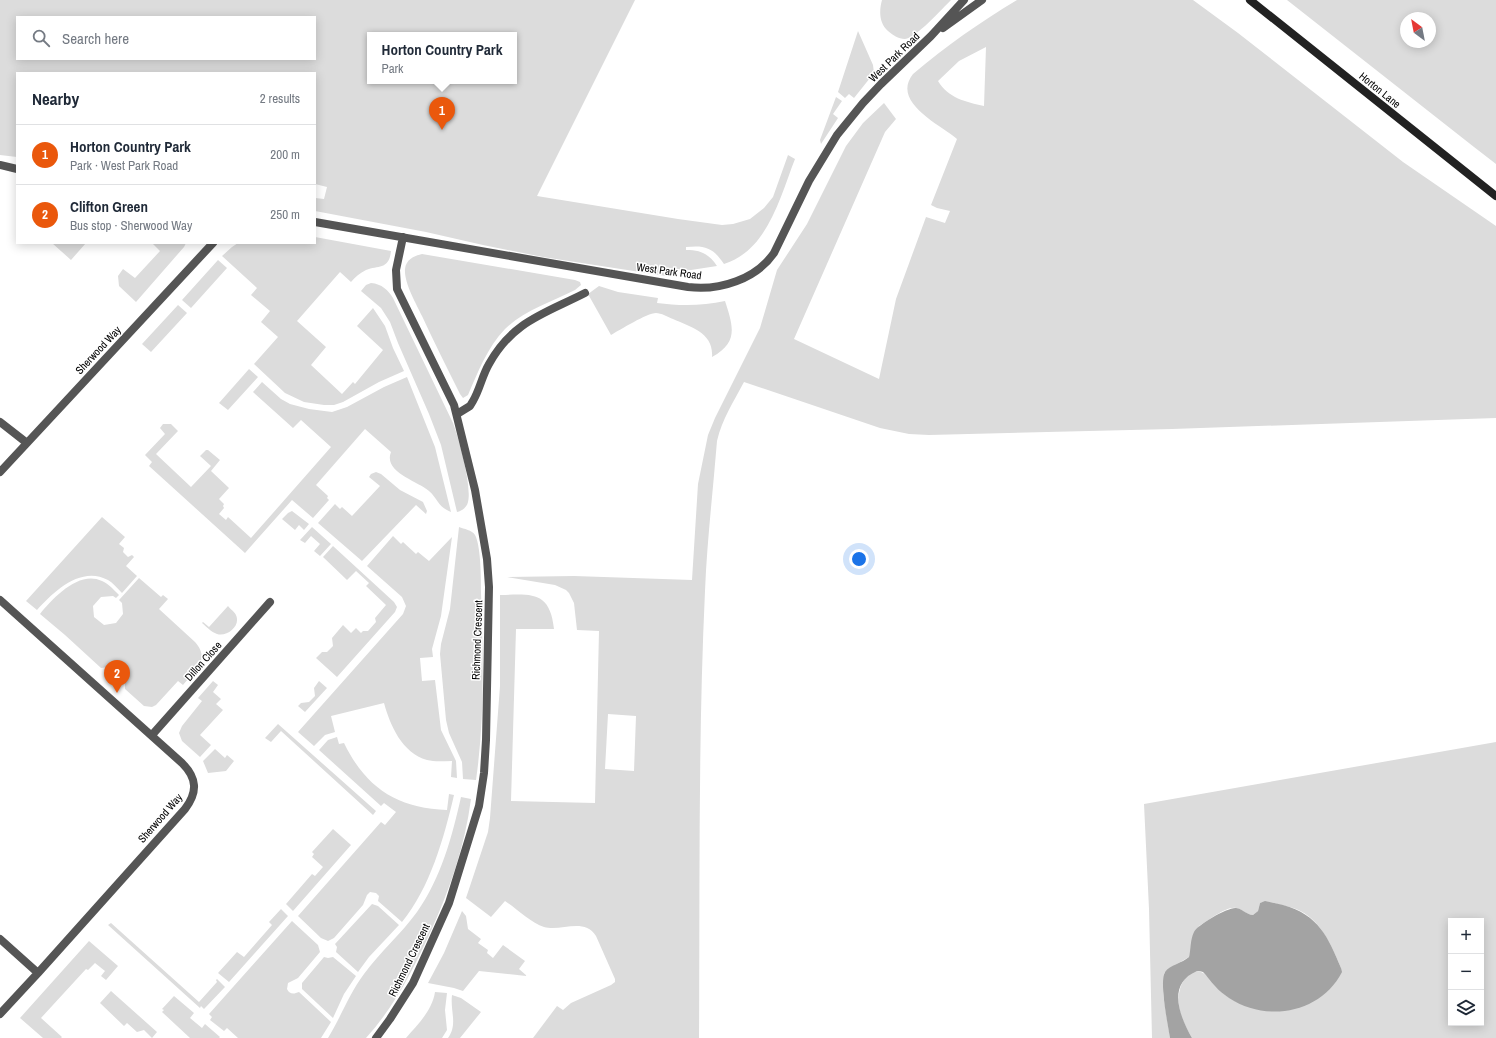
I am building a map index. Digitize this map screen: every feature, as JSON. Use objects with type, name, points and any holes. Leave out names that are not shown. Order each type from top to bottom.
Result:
[{"type":"street","name":"West Park Road","points":[[316,222],[688,287],[715,287],[740,279],[762,268],[774,253],[817,166],[849,120],[889,76],[931,36],[964,0]]},
{"type":"street","name":"West Park Road","points":[[931,36],[982,0]]},
{"type":"street","name":"Horton Lane","points":[[1250,0],[1496,196]]},
{"type":"street","points":[[0,166],[16,169]]},
{"type":"street","name":"Richmond Crescent","points":[[376,1038],[390,1019],[413,982],[449,903],[476,819],[483,783],[486,740],[489,587],[487,559],[475,490],[457,414],[446,387],[397,289],[396,270],[403,237]]},
{"type":"street","name":"Sherwood Way","points":[[0,472],[212,244]]},
{"type":"street","points":[[457,414],[470,406],[490,362],[498,349],[511,335],[532,319],[585,293]]},
{"type":"street","points":[[0,422],[27,443]]},
{"type":"street","name":"Sherwood Way","points":[[0,600],[152,735],[189,770],[194,785],[194,794],[185,808],[38,973]]},
{"type":"street","name":"Dillon Close","points":[[152,735],[270,602]]},
{"type":"street","points":[[0,939],[38,973],[0,1014]]},
{"type":"shaded area","points":[[0,0],[635,0],[537,196],[678,219],[722,225],[733,224],[750,219],[764,208],[773,197],[788,155],[795,159],[778,205],[762,235],[752,247],[739,257],[724,264],[716,254],[704,247],[686,247],[686,250],[700,252],[708,256],[717,266],[691,270],[673,269],[668,271],[666,276],[543,257],[426,232],[316,211],[316,198],[324,199],[327,187],[316,184],[316,72],[16,72],[16,157],[0,155]]},
{"type":"shaded area","points":[[882,0],[951,0],[922,29],[916,34],[905,39],[894,35],[885,28],[881,21],[880,13]]},
{"type":"shaded area","points":[[1017,0],[1193,0],[1238,33],[1403,162],[1496,226],[1496,418],[1172,429],[929,435],[909,434],[880,428],[744,382],[725,418],[717,441],[707,554],[700,759],[699,1038],[533,1038],[557,1006],[563,1010],[571,1003],[611,985],[615,982],[615,979],[596,936],[591,930],[579,926],[558,928],[544,927],[529,919],[505,901],[491,917],[466,898],[488,832],[490,818],[500,686],[500,595],[530,595],[538,597],[544,601],[548,608],[552,617],[554,629],[516,629],[511,801],[595,803],[599,631],[577,630],[574,603],[566,590],[555,585],[507,577],[574,576],[692,580],[698,484],[708,435],[760,328],[777,270],[807,224],[846,146],[863,123],[884,103],[896,119],[885,132],[794,339],[879,379],[896,299],[926,217],[945,223],[950,211],[931,205],[957,139],[920,111],[908,94],[908,84],[913,74],[938,53],[976,26]],"holes":[[[986,47],[984,106],[964,101],[947,92],[938,81],[959,61]],[[608,714],[636,716],[634,771],[605,769]]]},
{"type":"shaded area","points":[[1287,0],[1496,0],[1496,164]]},
{"type":"shaded area","points":[[858,31],[873,65],[874,73],[854,98],[849,94],[845,98],[838,92]]},
{"type":"shaded area","points":[[836,97],[842,101],[833,114],[838,118],[821,144],[820,140]]},
{"type":"shaded area","points":[[316,237],[391,251],[390,257],[386,264],[366,270],[351,282],[340,272],[297,321],[326,347],[311,365],[342,394],[353,382],[355,384],[383,350],[357,326],[373,308],[385,326],[404,371],[379,382],[343,402],[334,405],[304,402],[285,393],[254,364],[278,337],[261,322],[270,311],[251,295],[257,288],[222,256],[236,244],[316,244]]},
{"type":"shaded area","points":[[53,244],[85,244],[71,260]]},
{"type":"shaded area","points":[[153,244],[186,244],[136,302],[119,286],[118,276],[123,269],[135,278],[160,251]]},
{"type":"shaded area","points":[[422,254],[575,280],[580,282],[581,285],[575,290],[529,311],[505,329],[488,352],[468,395],[463,398],[431,336],[406,280],[405,269],[408,261],[413,257]]},
{"type":"shaded area","points":[[218,260],[227,268],[191,308],[182,300]]},
{"type":"shaded area","points":[[371,283],[384,288],[393,298],[453,423],[467,474],[469,495],[467,506],[457,512],[441,445],[390,322],[381,308],[361,291],[366,285]]},
{"type":"shaded area","points":[[599,286],[618,292],[658,298],[657,303],[691,305],[725,301],[732,326],[730,339],[721,351],[712,357],[712,349],[709,342],[700,332],[662,314],[656,313],[640,319],[611,335],[588,294]]},
{"type":"shaded area","points":[[178,305],[187,313],[151,352],[142,344]]},
{"type":"shaded area","points":[[249,369],[258,377],[228,410],[219,403]]},
{"type":"shaded area","points":[[407,377],[435,447],[451,512],[443,508],[432,494],[424,487],[396,470],[390,459],[391,452],[365,429],[316,485],[328,496],[327,498],[329,500],[313,518],[292,500],[245,553],[149,466],[152,462],[145,455],[165,434],[160,428],[163,424],[171,424],[178,431],[156,454],[191,487],[211,466],[200,456],[208,450],[220,460],[211,471],[229,488],[219,499],[224,504],[224,508],[219,514],[226,520],[228,517],[251,538],[331,447],[301,420],[293,428],[253,392],[262,382],[281,399],[290,404],[309,409],[332,412],[347,407],[384,387]]},
{"type":"shaded area","points":[[376,472],[381,474],[400,490],[423,502],[427,511],[426,514],[416,505],[362,561],[318,523],[335,504],[340,509],[342,507],[352,516],[380,486],[369,477],[371,474]]},
{"type":"shaded area","points":[[292,511],[309,524],[304,530],[299,525],[295,530],[282,519]]},
{"type":"shaded area","points":[[102,517],[125,537],[119,544],[124,548],[123,552],[128,557],[132,555],[134,557],[126,566],[137,576],[122,593],[110,581],[98,576],[78,578],[59,589],[37,610],[26,601]]},
{"type":"shaded area","points":[[312,527],[331,544],[320,556],[314,551],[320,544],[311,536],[305,543],[300,540]]},
{"type":"shaded area","points":[[459,527],[474,533],[477,540],[480,563],[483,686],[481,733],[476,780],[463,779],[462,762],[449,733],[446,720],[440,654],[450,609]]},
{"type":"shaded area","points":[[393,536],[401,544],[403,542],[416,554],[418,552],[429,561],[452,537],[441,616],[432,649],[433,657],[420,658],[422,681],[435,680],[441,730],[456,761],[457,778],[451,777],[452,761],[427,760],[418,756],[404,745],[394,729],[384,703],[331,716],[335,732],[325,735],[314,746],[298,732],[403,614],[406,606],[402,597],[367,566]]},
{"type":"shaded area","points":[[333,546],[394,602],[397,607],[395,612],[337,677],[316,658],[322,652],[327,652],[333,646],[332,638],[343,625],[351,633],[356,628],[361,633],[363,631],[368,631],[376,622],[375,618],[386,605],[366,586],[369,583],[356,571],[347,580],[323,557]]},
{"type":"shaded area","points":[[139,578],[161,597],[163,595],[168,599],[159,609],[195,642],[200,648],[202,654],[200,665],[183,685],[178,681],[156,705],[152,707],[144,706],[125,689],[125,680],[109,667],[101,668],[40,614],[67,587],[84,579],[93,579],[107,584],[119,595],[116,598],[113,596],[101,597],[93,606],[94,617],[104,625],[116,623],[123,614],[122,603],[119,600]]},
{"type":"shaded area","points":[[228,606],[235,613],[237,622],[236,626],[228,633],[220,635],[217,634],[202,623],[203,622],[209,627]]},
{"type":"shaded area","points":[[213,681],[218,685],[213,692],[221,699],[216,704],[223,710],[200,735],[211,745],[200,757],[182,741],[179,733],[182,726],[202,701],[198,698]]},
{"type":"shaded area","points":[[319,681],[327,688],[305,712],[298,706],[301,703],[309,702],[315,696],[314,688]]},
{"type":"shaded area","points":[[278,724],[376,811],[373,815],[281,731],[271,742],[265,738]]},
{"type":"shaded area","points":[[337,737],[339,744],[344,743],[362,772],[385,793],[398,800],[413,805],[447,810],[449,794],[454,795],[446,828],[435,862],[421,894],[402,922],[378,901],[379,896],[376,893],[370,892],[367,895],[363,905],[334,938],[328,941],[321,938],[298,916],[381,822],[385,825],[396,812],[384,803],[381,806],[319,750],[328,740]]},
{"type":"shaded area","points":[[1496,742],[1496,1038],[1192,1038],[1181,1015],[1178,1002],[1180,989],[1183,982],[1194,971],[1204,973],[1227,996],[1247,1006],[1341,968],[1329,942],[1312,919],[1294,908],[1266,902],[1260,903],[1258,911],[1253,915],[1236,908],[1227,909],[1199,926],[1189,957],[1164,973],[1163,994],[1170,1038],[1152,1038],[1149,909],[1144,804]]},
{"type":"shaded area","points":[[215,749],[225,758],[227,755],[234,761],[226,771],[208,773],[203,761]]},
{"type":"shaded area","points":[[461,797],[471,799],[465,834],[443,902],[409,976],[394,1002],[366,1038],[328,1038],[354,989],[364,974],[411,920],[433,885],[445,857]]},
{"type":"shaded area","points":[[333,829],[351,845],[293,911],[286,904],[312,874],[315,876],[323,867],[312,857],[314,854],[312,852]]},
{"type":"shaded area","points":[[1265,901],[1295,909],[1314,921],[1321,929],[1332,946],[1342,972],[1333,986],[1321,997],[1307,1005],[1292,1010],[1276,1012],[1244,1006],[1229,998],[1218,989],[1203,972],[1197,971],[1187,977],[1181,984],[1178,1002],[1183,1020],[1192,1038],[1170,1038],[1163,994],[1163,977],[1165,972],[1189,957],[1194,932],[1206,921],[1232,908],[1236,908],[1253,915],[1258,911],[1260,903]]},
{"type":"shaded area","points":[[372,904],[378,906],[399,925],[369,957],[358,972],[336,952],[337,947],[335,944]]},
{"type":"shaded area","points":[[281,909],[288,916],[229,982],[218,973],[237,952],[244,957],[272,925],[269,922]]},
{"type":"shaded area","points":[[462,911],[466,916],[468,929],[481,939],[478,943],[488,950],[487,953],[493,958],[503,945],[525,961],[519,969],[527,976],[479,971],[463,991],[428,983],[444,953]]},
{"type":"shaded area","points":[[292,921],[318,945],[320,952],[298,978],[288,983],[287,989],[292,994],[299,992],[331,1022],[321,1038],[238,1038],[227,1028],[224,1031],[210,1020],[212,1017],[209,1014]]},
{"type":"shaded area","points":[[111,923],[199,1002],[217,982],[217,979],[225,987],[204,1009],[201,1006],[200,1008],[108,925]]},
{"type":"shaded area","points":[[89,941],[118,966],[106,980],[101,976],[105,971],[95,963],[88,970],[86,969],[41,1018],[62,1037],[43,1038],[20,1018]]},
{"type":"shaded area","points":[[324,957],[333,957],[356,976],[344,994],[333,1018],[302,989],[302,983]]},
{"type":"shaded area","points":[[111,991],[157,1032],[152,1038],[144,1030],[137,1032],[127,1023],[124,1026],[100,1003]]},
{"type":"shaded area","points":[[435,992],[447,993],[445,1010],[447,1030],[442,1038],[406,1038],[428,1011]]},
{"type":"shaded area","points":[[452,995],[461,998],[481,1012],[460,1038],[448,1038],[453,1028]]},
{"type":"shaded area","points":[[174,996],[194,1013],[190,1018],[202,1028],[205,1024],[220,1037],[190,1038],[162,1012],[164,1010],[162,1009]]},
{"type":"place","name":"Horton Country Park","points":[[442,130]]},
{"type":"place","name":"Clifton Green","points":[[117,693]]}]
